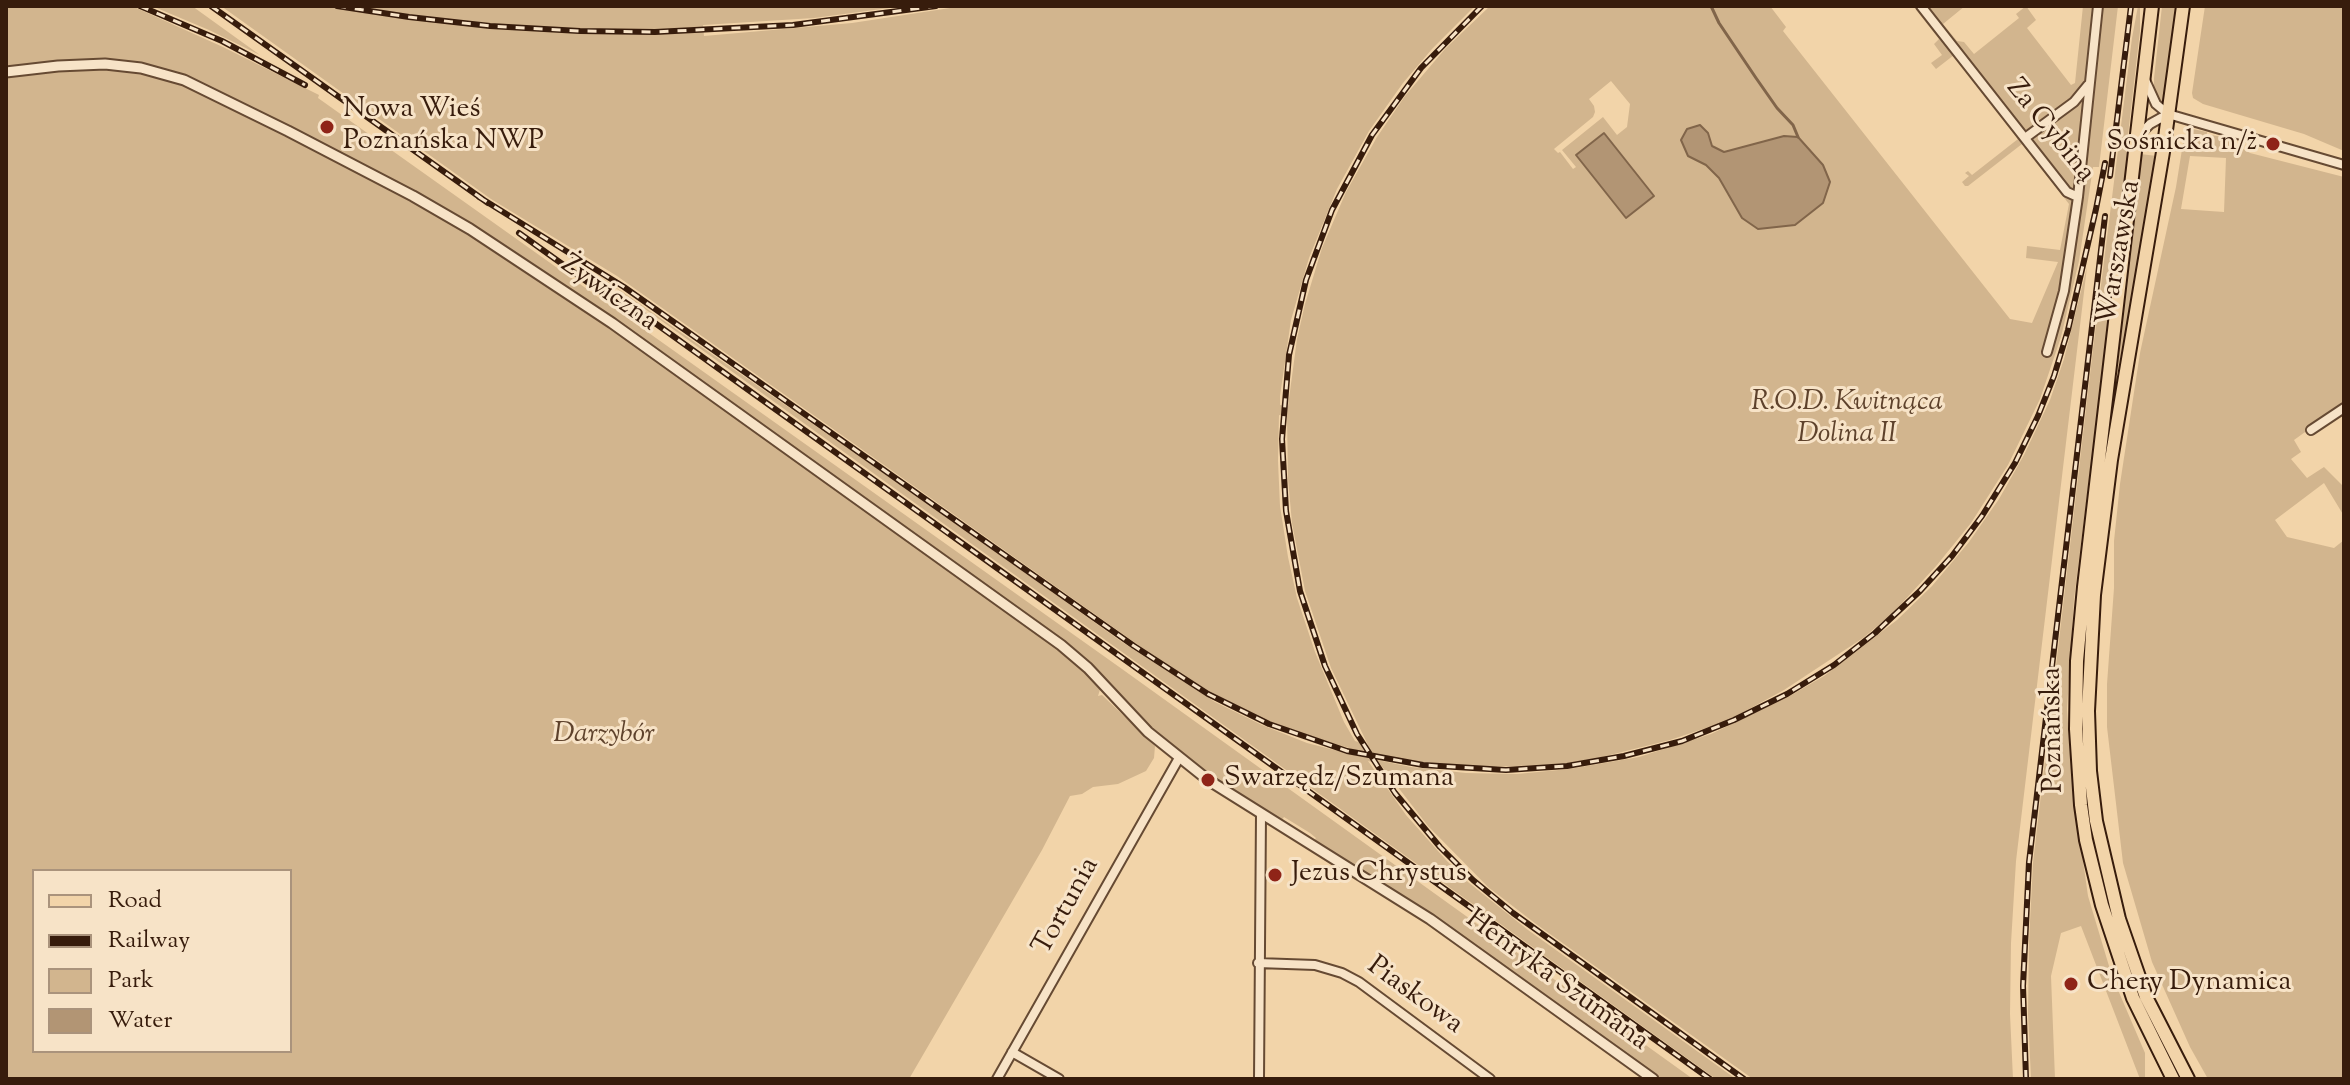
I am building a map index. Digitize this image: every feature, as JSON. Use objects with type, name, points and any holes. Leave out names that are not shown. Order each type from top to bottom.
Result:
[{"type":"main road","name":"Warszawska","points":[[2110,364],[2152,6]]},
{"type":"main road","name":"Warszawska","points":[[2125,366],[2183,6]]},
{"type":"main road","name":"Poznańska","points":[[2110,364],[2078,646],[2075,714],[2079,782],[2086,840],[2107,924],[2133,998],[2173,1079]]},
{"type":"main road","name":"Poznańska","points":[[2125,366],[2090,644],[2090,771],[2101,847],[2125,939],[2146,997],[2188,1079]]},
{"type":"street","name":"Za Cybiną","points":[[1921,6],[2067,192],[2078,197],[2064,291],[2047,352]]},
{"type":"street","points":[[2078,197],[2098,6]]},
{"type":"street","name":"Żywiczna","points":[[6,72],[105,64],[141,68],[184,80],[453,218],[581,301],[1035,626],[1080,660],[1119,703]]},
{"type":"street","points":[[2144,75],[2153,99],[2168,114],[2344,165]]},
{"type":"street","points":[[2025,138],[2074,102],[2089,84]]},
{"type":"street","points":[[2136,138],[2150,124],[2168,114]]},
{"type":"street","points":[[2311,430],[2344,408]]},
{"type":"street","name":"Henryka Szumana","points":[[1119,703],[1179,758],[1261,814],[1430,919],[1653,1079]]},
{"type":"street","name":"Tortunia","points":[[997,1079],[1179,758]]},
{"type":"street","points":[[1259,1079],[1261,814]]},
{"type":"street","name":"Piaskowa","points":[[1258,963],[1315,965],[1352,978],[1490,1079]]},
{"type":"street","points":[[1012,1052],[1059,1079]]},
{"type":"green space","name":"Darzybór","points":[[6,6],[132,6],[319,95],[318,98],[1693,1079],[1661,1079],[1462,935],[1314,841],[1316,838],[1310,833],[1284,817],[1281,821],[1193,763],[1150,727],[1087,661],[1061,639],[579,296],[442,207],[302,134],[470,229],[1048,635],[1102,683],[1098,696],[1102,695],[1155,746],[1154,758],[1146,771],[1118,784],[1093,787],[1082,794],[1070,796],[909,1079],[6,1079]]},
{"type":"green space","points":[[152,6],[192,6],[260,55],[209,30]]},
{"type":"green space","name":"R.O.D. Kwitnąca Dolina II","points":[[221,6],[904,6],[814,18],[703,25],[704,36],[852,23],[963,6],[1475,6],[1403,83],[1369,131],[1337,189],[1309,258],[1291,320],[1280,396],[1280,405],[1288,406],[1305,304],[1322,248],[1346,192],[1405,96],[1445,49],[1490,6],[1770,6],[1786,27],[1783,31],[2010,319],[2032,323],[2058,262],[2026,258],[2027,246],[2060,250],[2069,204],[2022,144],[1965,186],[1962,182],[1969,176],[1965,173],[1968,171],[1972,175],[2018,139],[1954,55],[1936,69],[1931,63],[1942,55],[1934,44],[1939,39],[1913,6],[1965,6],[1943,24],[1957,41],[1964,42],[1974,54],[2019,18],[2016,14],[2026,6],[2036,20],[2027,28],[2071,85],[2075,83],[2083,6],[2118,6],[2099,167],[2093,167],[2079,261],[2061,337],[2040,399],[2008,465],[1971,523],[1892,614],[1863,638],[1784,690],[1727,721],[1670,740],[1568,763],[1466,766],[1411,761],[1359,751],[1309,736],[1263,719],[1217,696],[1168,666],[617,276],[491,199]],"holes":[[[1611,81],[1630,104],[1627,127],[1617,135],[1603,117],[1562,150],[1576,167],[1573,169],[1554,149],[1593,117],[1594,106],[1589,99]],[[1708,133],[1712,146],[1724,152],[1784,136],[1742,218],[1719,178],[1706,164]],[[1279,415],[1287,417],[1292,523],[1305,591],[1331,668],[1368,745],[1355,741],[1344,722],[1297,598],[1280,506]]]},
{"type":"green space","points":[[2138,6],[2140,31],[2126,152],[2130,153],[2074,599],[2067,709],[2072,783],[2088,896],[2112,976],[2145,1053],[2145,1079],[2140,1079],[2081,926],[2061,933],[2051,976],[2055,1079],[2031,1079],[2028,1014],[2033,863],[2093,349]]},
{"type":"green space","points":[[2162,6],[2178,6],[2163,107],[2154,88]]},
{"type":"green space","points":[[2205,6],[2344,6],[2344,151],[2304,134],[2203,104],[2193,98]]},
{"type":"green space","points":[[2193,129],[2207,132],[2205,152],[2210,152],[2211,135],[2223,137],[2250,153],[2344,177],[2344,404],[2294,440],[2301,452],[2291,459],[2307,478],[2324,467],[2344,487],[2344,516],[2324,483],[2275,520],[2287,537],[2334,548],[2344,540],[2344,1079],[2208,1079],[2190,1047],[2152,962],[2123,863],[2107,727],[2114,541],[2140,353],[2187,132]],"holes":[[[2190,156],[2226,158],[2224,212],[2181,209]]]},
{"type":"green space","points":[[2140,154],[2157,156],[2118,372],[2115,371]]},
{"type":"green space","points":[[2087,267],[2016,861],[2010,1014],[2013,1079],[1753,1079],[1488,887],[1428,826],[1380,764],[1368,761],[1406,815],[1468,882],[1528,930],[1736,1079],[1716,1079],[588,268],[1122,642],[1215,702],[1307,743],[1358,756],[1411,767],[1517,774],[1639,757],[1711,734],[1824,676],[1897,620],[1932,586],[1969,542],[2024,455],[2050,400],[2064,359]]},
{"type":"water","points":[[1700,125],[1708,133],[1712,146],[1724,152],[1784,136],[1798,137],[1823,165],[1830,182],[1823,203],[1795,225],[1758,229],[1742,218],[1719,178],[1706,165],[1688,156],[1681,140],[1687,129]]},
{"type":"water","points":[[1604,133],[1654,196],[1626,218],[1576,155]]},
{"type":"waterway","points":[[1711,6],[1719,23],[1777,108],[1793,125],[1798,137]]},
{"type":"railway","points":[[140,6],[222,41],[305,85]]},
{"type":"railway","points":[[211,6],[488,203]]},
{"type":"railway","points":[[337,6],[490,26],[655,32],[793,25],[936,6]]},
{"type":"railway","points":[[1482,6],[1421,68],[1372,135],[1332,210],[1306,280],[1289,355],[1282,439],[1286,511],[1300,591],[1325,666],[1357,734],[1395,793],[1440,847],[1513,913],[1744,1079]]},
{"type":"railway","points":[[2110,176],[2131,6]]},
{"type":"railway","points":[[479,197],[624,287],[1134,646],[1208,694],[1269,724],[1347,751],[1423,765],[1506,770],[1567,766],[1624,756],[1682,741],[1734,720],[1787,694],[1834,665],[1875,633],[1920,591],[1982,516],[2015,463],[2038,416],[2068,330],[2105,163]]},
{"type":"railway","points":[[2026,1079],[2023,986],[2029,862],[2105,216]]},
{"type":"railway","points":[[519,233],[639,319]]},
{"type":"railway","points":[[634,308],[1710,1079]]},
{"type":"place","name":"Nowa Wieś Poznańska NWP","points":[[327,127]]},
{"type":"place","name":"Sośnicka n/ż","points":[[2273,144]]},
{"type":"place","name":"Swarzędz/Szumana","points":[[1208,780]]},
{"type":"place","name":"Jezus Chrystus","points":[[1275,875]]},
{"type":"place","name":"Chery Dynamica","points":[[2071,984]]}]
